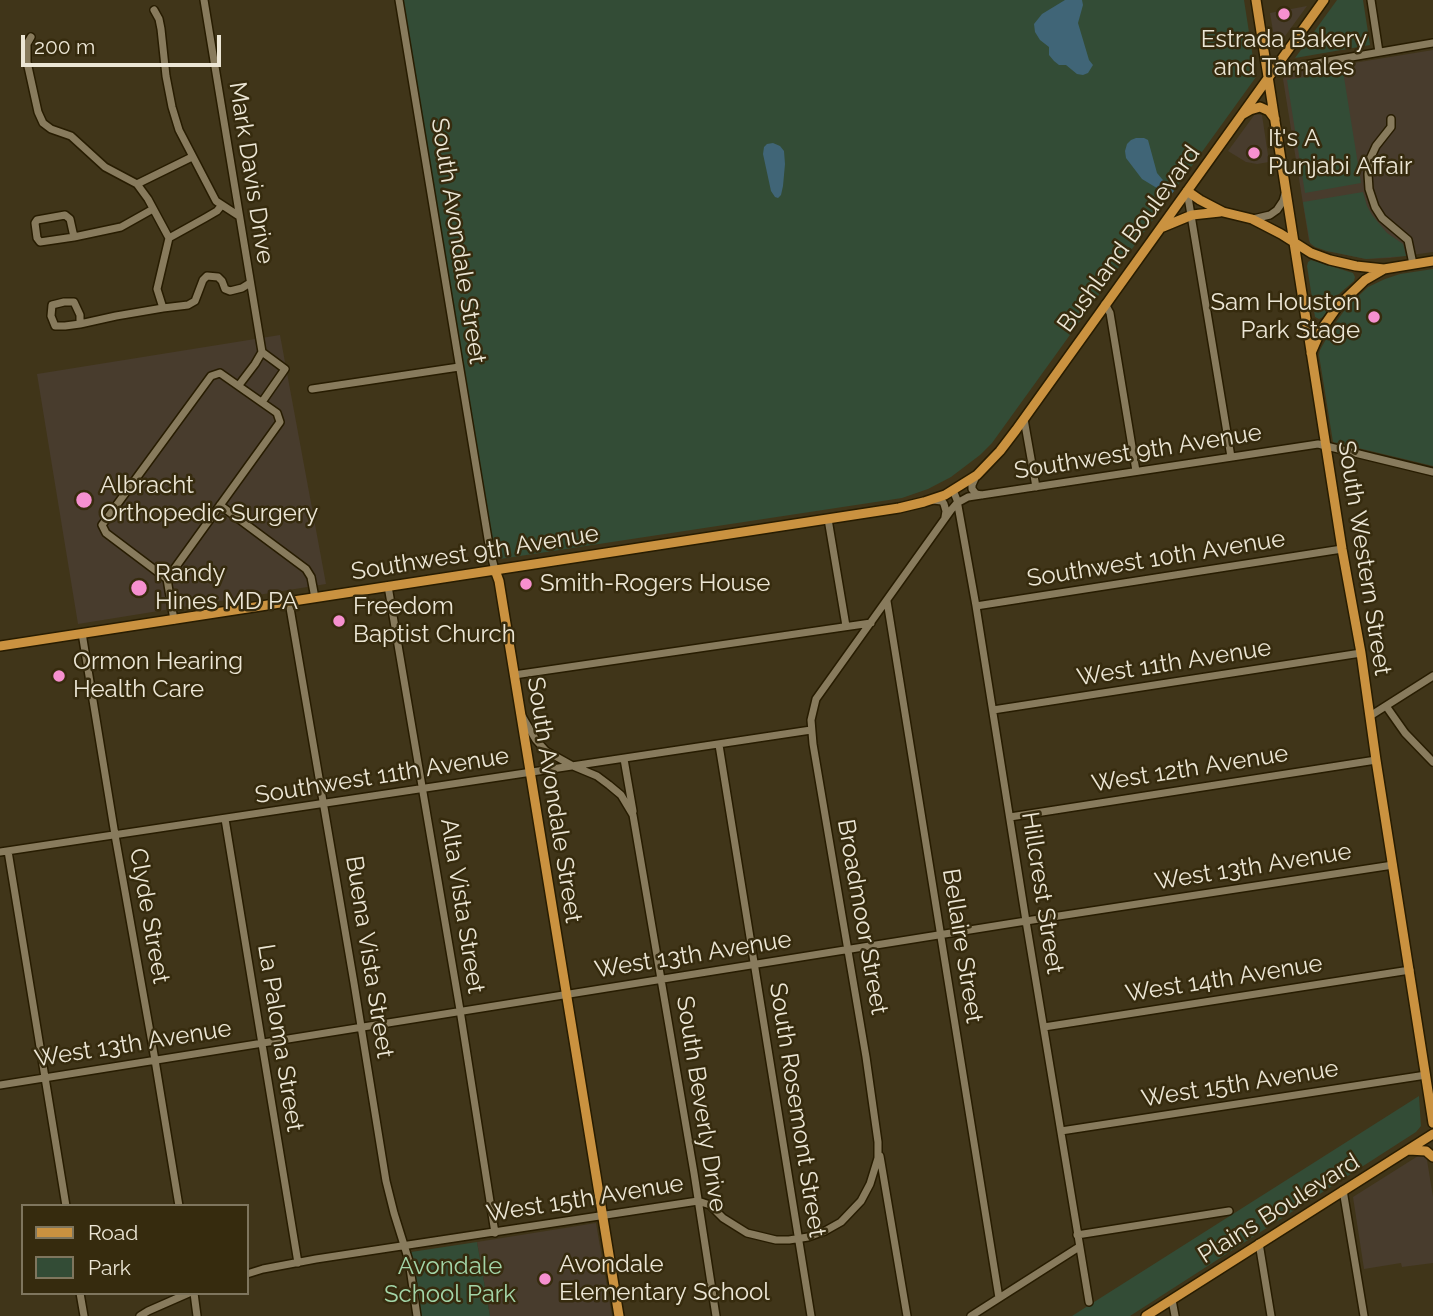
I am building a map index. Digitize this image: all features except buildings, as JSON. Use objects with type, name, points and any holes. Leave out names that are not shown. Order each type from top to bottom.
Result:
[{"type":"main road","name":"South Western Street","points":[[1256,0],[1433,1123]]},
{"type":"main road","name":"Bushland Boulevard","points":[[956,498],[1000,451],[1024,419],[1324,0]]},
{"type":"main road","points":[[1241,115],[1260,107],[1269,111],[1275,119]]},
{"type":"main road","points":[[1187,191],[1223,212],[1252,219],[1315,255],[1330,260],[1384,269],[1433,261]]},
{"type":"main road","points":[[1159,230],[1192,215],[1223,212]]},
{"type":"main road","points":[[1311,354],[1321,330],[1338,306],[1365,280],[1384,269]]},
{"type":"main road","name":"Southwest 9th Avenue","points":[[0,646],[899,509],[956,498]]},
{"type":"main road","name":"South Avondale Street","points":[[495,570],[531,773],[619,1316]]},
{"type":"main road","name":"Plains Boulevard","points":[[1146,1316],[1433,1135]]},
{"type":"main road","points":[[1408,1150],[1426,1151],[1433,1157]]},
{"type":"street","name":"Mark Davis Drive","points":[[204,0],[262,352]]},
{"type":"street","name":"South Avondale Street","points":[[399,0],[495,570]]},
{"type":"street","points":[[1371,0],[1380,52]]},
{"type":"street","points":[[153,10],[159,19],[172,107],[179,131],[216,201],[239,216]]},
{"type":"street","points":[[31,37],[27,44],[27,62],[43,123],[71,136],[106,167],[138,184],[169,238],[157,289],[163,308]]},
{"type":"street","points":[[1268,76],[1282,69],[1433,43]]},
{"type":"street","points":[[1391,120],[1391,127],[1376,146],[1370,159],[1369,189],[1382,218],[1408,240],[1413,264]]},
{"type":"street","points":[[138,184],[192,156]]},
{"type":"street","points":[[1252,219],[1261,218],[1277,210],[1287,190]]},
{"type":"street","points":[[1187,191],[1231,457]]},
{"type":"street","points":[[169,238],[217,211],[221,206]]},
{"type":"street","points":[[74,237],[70,219],[65,215],[37,220],[35,223],[40,242],[74,237],[121,227],[153,209]]},
{"type":"street","points":[[80,324],[80,315],[74,302],[52,305],[51,316],[55,326],[65,326],[80,324],[163,308],[188,305],[195,301],[207,276],[218,277],[225,289],[230,291],[250,284]]},
{"type":"street","points":[[1105,304],[1110,313],[1136,471]]},
{"type":"street","points":[[239,385],[262,352],[285,369],[261,402]]},
{"type":"street","points":[[312,389],[459,367]]},
{"type":"street","points":[[167,579],[280,422],[279,416],[220,373],[211,376],[103,522],[106,533],[167,579],[174,620]]},
{"type":"street","points":[[1024,419],[1036,487]]},
{"type":"street","name":"Southwest 9th Avenue","points":[[956,498],[1318,444],[1433,472]]},
{"type":"street","points":[[977,475],[972,489],[976,494],[982,495]]},
{"type":"street","name":"Bushland Boulevard","points":[[816,699],[944,520],[956,498]]},
{"type":"street","name":"Hillcrest Street","points":[[956,498],[976,606],[1089,1302]]},
{"type":"street","points":[[937,501],[946,507],[944,520]]},
{"type":"street","points":[[220,505],[306,569],[311,577],[315,598]]},
{"type":"street","points":[[828,519],[846,626]]},
{"type":"street","name":"Southwest 10th Avenue","points":[[976,606],[1342,549]]},
{"type":"street","name":"Alta Vista Street","points":[[388,586],[495,1233]]},
{"type":"street","name":"Bellaire Street","points":[[887,600],[999,1298]]},
{"type":"street","name":"Buena Vista Street","points":[[289,602],[386,1181],[409,1261],[418,1316]]},
{"type":"street","points":[[514,675],[871,622]]},
{"type":"street","name":"Clyde Street","points":[[82,633],[179,1204]]},
{"type":"street","name":"West 11th Avenue","points":[[993,710],[1361,653]]},
{"type":"street","points":[[1370,716],[1433,676]]},
{"type":"street","name":"Broadmoor Street","points":[[816,699],[811,730],[907,1316]]},
{"type":"street","points":[[1386,706],[1405,733],[1433,762]]},
{"type":"street","name":"South Beverly Drive","points":[[521,714],[536,740],[546,751],[597,776],[621,795],[633,815]]},
{"type":"street","name":"Southwest 11th Avenue","points":[[4,852],[811,730]]},
{"type":"street","name":"South Rosemont Street","points":[[719,745],[811,1316]]},
{"type":"street","name":"South Beverly Drive","points":[[624,759],[716,1316]]},
{"type":"street","name":"West 12th Avenue","points":[[1010,817],[1376,760]]},
{"type":"street","name":"La Paloma Street","points":[[225,819],[298,1263]]},
{"type":"street","points":[[4,852],[66,1204]]},
{"type":"street","name":"West 13th Avenue","points":[[0,1085],[460,1010],[1393,865]]},
{"type":"street","name":"West 14th Avenue","points":[[1044,1027],[1409,970]]},
{"type":"street","name":"West 15th Avenue","points":[[1061,1131],[1426,1075]]},
{"type":"street","name":"Broadmoor Street","points":[[878,1142],[878,1158]]},
{"type":"street","name":"West 15th Avenue","points":[[248,1274],[298,1263],[698,1201],[710,1205],[747,1233],[776,1240],[798,1239],[825,1231],[853,1211],[870,1184],[878,1158]]},
{"type":"street","points":[[1343,1191],[1364,1316]]},
{"type":"street","points":[[1077,1235],[1229,1211]]},
{"type":"street","points":[[1259,1243],[1271,1316]]},
{"type":"street","points":[[971,1316],[1079,1247]]},
{"type":"street","points":[[80,1295],[84,1316]]},
{"type":"street","points":[[141,1316],[186,1295]]},
{"type":"street","points":[[192,1295],[197,1316]]},
{"type":"street","points":[[1172,1300],[1175,1316]]},
{"type":"shaded area","points":[[1307,6],[1280,43],[1275,43],[1270,13]]},
{"type":"shaded area","points":[[1433,50],[1433,252],[1366,259],[1312,245],[1309,241],[1283,79],[1286,74]]},
{"type":"shaded area","points":[[1255,114],[1262,115],[1269,162],[1257,164],[1246,162],[1228,151]]},
{"type":"shaded area","points":[[280,335],[326,584],[78,624],[37,374]]},
{"type":"shaded area","points":[[1418,1156],[1424,1156],[1427,1160],[1433,1197],[1433,1263],[1402,1267],[1401,1263],[1364,1269],[1353,1197]]},
{"type":"shaded area","name":"Avondale Elementary School","points":[[596,1223],[612,1316],[490,1316],[477,1242]]},
{"type":"green space","points":[[403,0],[1244,0],[1256,77],[992,443],[951,477],[902,498],[500,559],[494,551]]},
{"type":"green space","points":[[1337,0],[1363,0],[1370,45],[1295,58]]},
{"type":"green space","points":[[1343,71],[1361,183],[1305,193],[1287,80]]},
{"type":"green space","points":[[1363,192],[1372,215],[1387,233],[1403,244],[1406,256],[1366,259],[1327,251],[1310,243],[1303,202]]},
{"type":"green space","points":[[1311,260],[1353,273],[1355,277],[1319,319],[1315,317],[1307,266]]},
{"type":"green space","points":[[1433,269],[1433,466],[1333,442],[1319,355],[1334,325],[1346,308],[1368,287],[1400,274]]},
{"type":"green space","points":[[1419,1096],[1421,1126],[1416,1132],[1130,1316],[1072,1316]]},
{"type":"green space","name":"Avondale School Park","points":[[477,1242],[490,1316],[421,1316],[411,1252]]},
{"type":"water","points":[[1065,0],[1082,0],[1078,23],[1093,65],[1088,73],[1083,75],[1054,61],[1049,55],[1049,47],[1035,32],[1034,24],[1042,14]]},
{"type":"water","points":[[1136,138],[1148,140],[1157,173],[1174,191],[1170,196],[1142,179],[1126,158],[1127,144]]},
{"type":"water","points":[[773,143],[784,151],[783,186],[778,198],[771,191],[763,154],[764,147]]},
{"type":"place","name":"Estrada Bakery and Tamales","points":[[1284,14]]},
{"type":"place","name":"It's A Punjabi Affair","points":[[1254,153]]},
{"type":"place","name":"Sam Houston Park Stage","points":[[1374,317]]},
{"type":"place","name":"Albracht Orthopedic Surgery","points":[[84,500]]},
{"type":"place","name":"Smith-Rogers House","points":[[526,584]]},
{"type":"place","name":"Randy Hines MD PA","points":[[139,588]]},
{"type":"place","name":"Freedom Baptist Church","points":[[339,621]]},
{"type":"place","name":"Ormon Hearing Health Care","points":[[59,676]]},
{"type":"place","name":"Avondale Elementary School","points":[[545,1279]]}]
